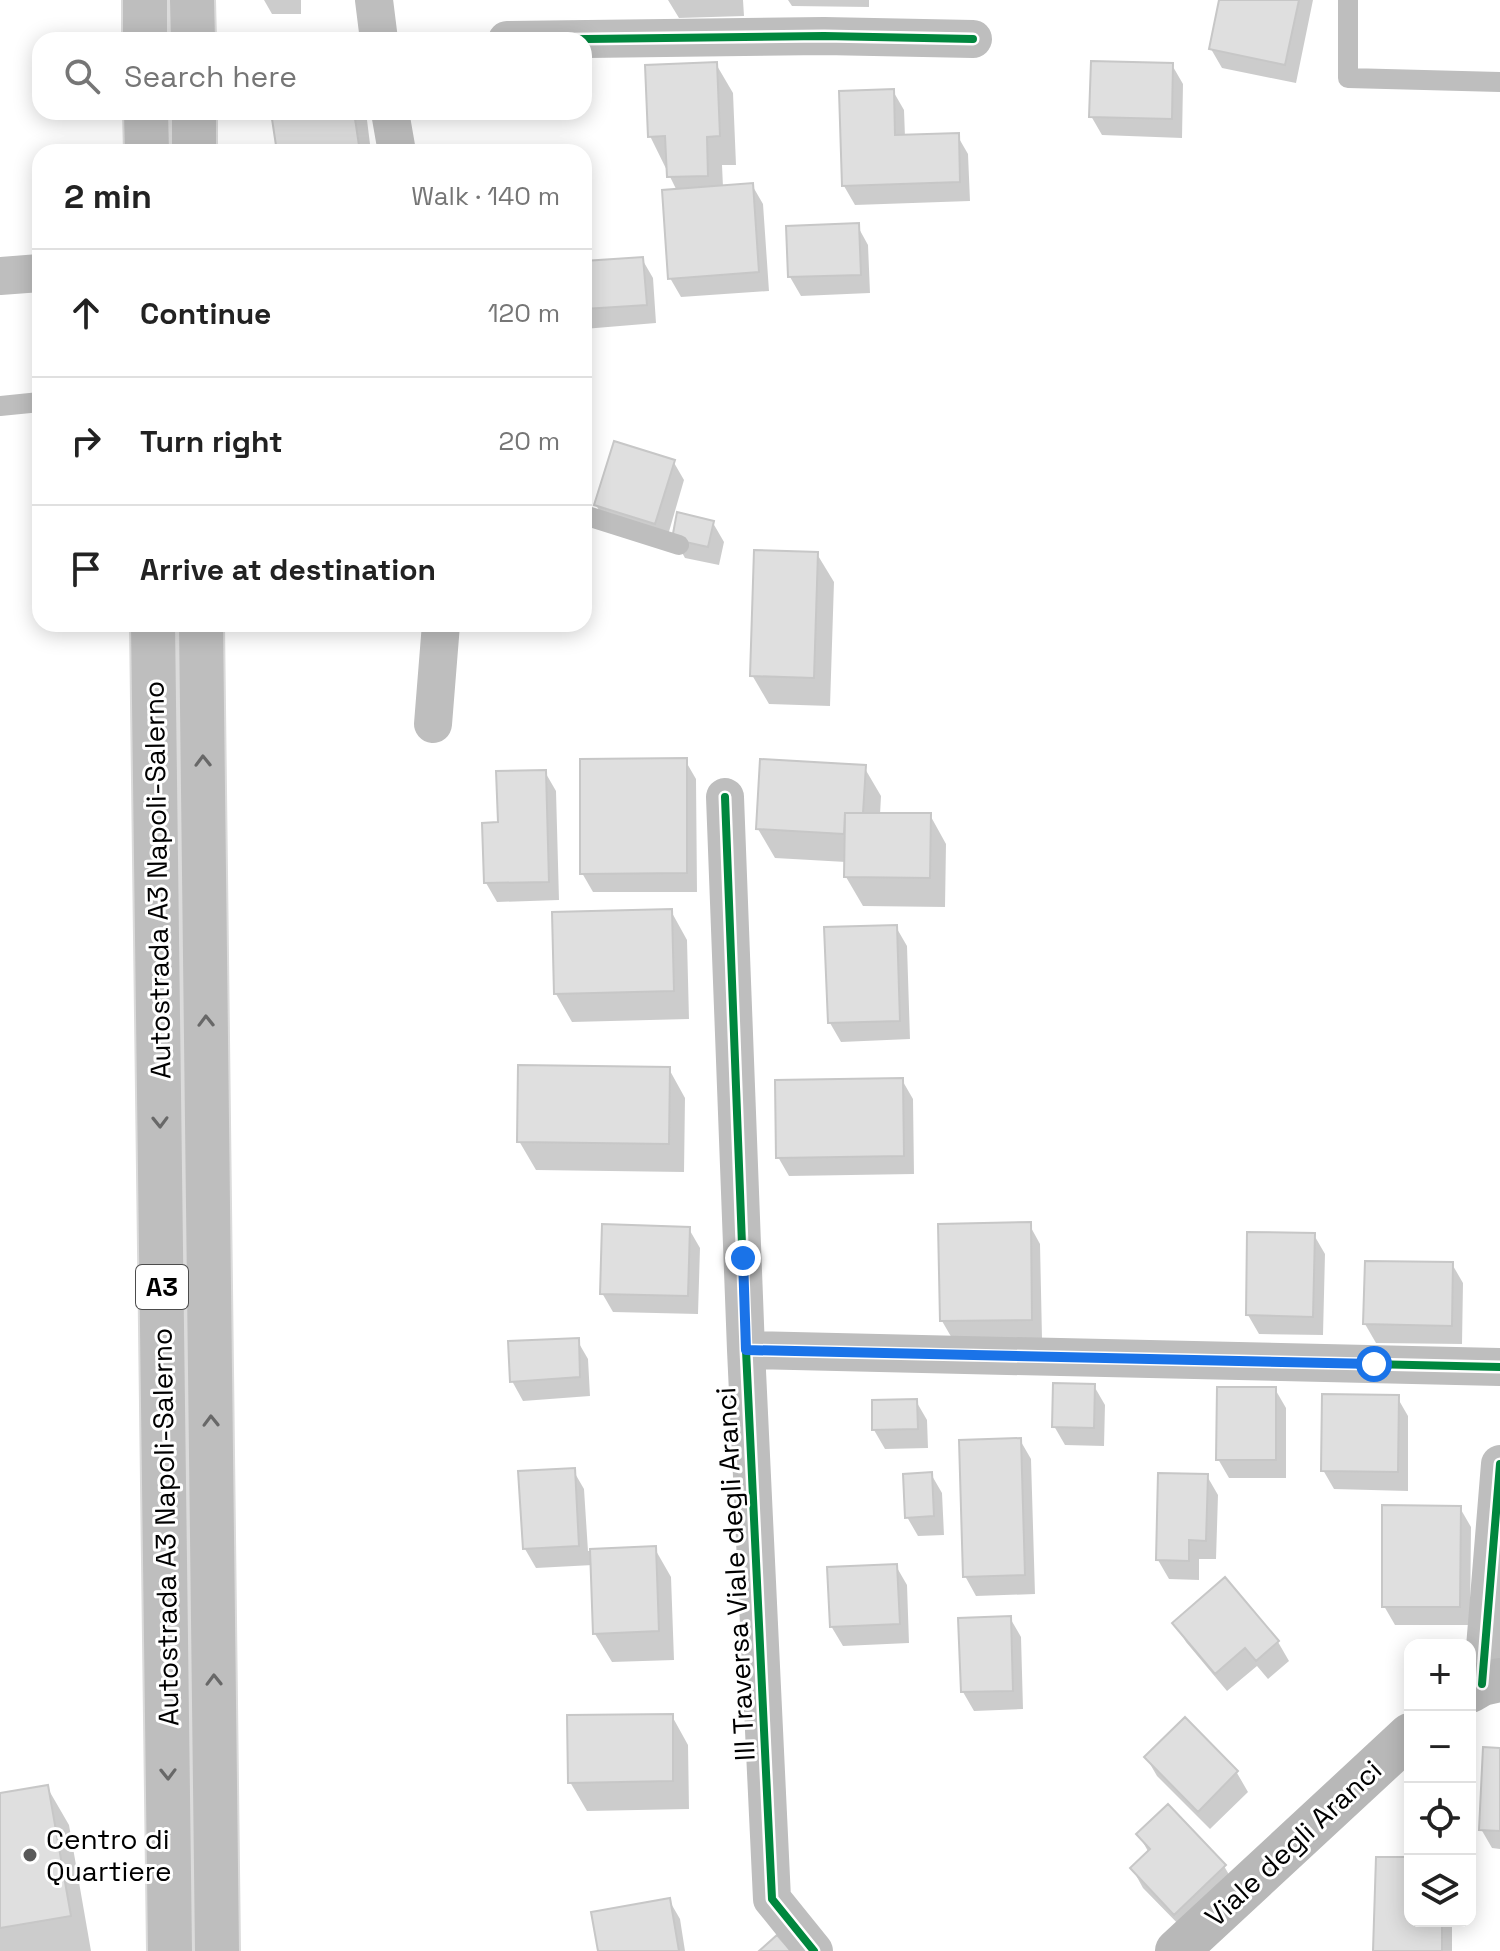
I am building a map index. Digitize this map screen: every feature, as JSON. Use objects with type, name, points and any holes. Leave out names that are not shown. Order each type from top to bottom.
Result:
[{"type":"highway","points":[[145,0],[145,32]]},
{"type":"highway","points":[[192,0],[193,32]]},
{"type":"highway","points":[[146,120],[147,144]]},
{"type":"highway","points":[[194,120],[194,144]]},
{"type":"highway","name":"Autostrada A3 Napoli-Salerno","points":[[153,632],[170,1951]]},
{"type":"highway","name":"Autostrada A3 Napoli-Salerno","points":[[201,632],[217,1951]]},
{"type":"main road","name":"Viale degli Aranci","points":[[1177,1951],[1404,1741]]},
{"type":"street","points":[[374,0],[378,32]]},
{"type":"street","points":[[592,39],[824,36],[973,39]]},
{"type":"street","points":[[391,120],[396,144]]},
{"type":"street","points":[[0,276],[32,274]]},
{"type":"street","points":[[433,724],[440,632]]},
{"type":"street","name":"III Traversa Viale degli Aranci","points":[[725,797],[746,1350],[772,1899],[814,1951]]},
{"type":"street","points":[[746,1350],[1500,1367]]},
{"type":"street","points":[[1484,1685],[1500,1464]]},
{"type":"lane","points":[[1348,0],[1348,78],[1500,82]]},
{"type":"lane","points":[[0,406],[32,403]]},
{"type":"lane","points":[[592,518],[679,545]]},
{"type":"building","points":[[1219,0],[1299,0],[1285,65],[1209,49]]},
{"type":"building","points":[[1091,61],[1173,63],[1172,119],[1089,117]]},
{"type":"building","points":[[717,62],[720,136],[707,137],[708,176],[667,177],[665,136],[648,137],[645,65]]},
{"type":"building","points":[[894,89],[895,135],[959,133],[960,182],[842,186],[839,91]]},
{"type":"building","points":[[272,120],[355,120],[359,144],[276,144]]},
{"type":"building","points":[[753,183],[759,272],[668,279],[662,190]]},
{"type":"building","points":[[859,223],[861,275],[788,277],[786,226]]},
{"type":"building","points":[[643,257],[647,305],[592,308],[592,260]]},
{"type":"building","points":[[614,441],[675,460],[655,524],[594,505]]},
{"type":"building","points":[[677,512],[714,521],[708,547],[672,539]]},
{"type":"building","points":[[754,550],[818,552],[814,678],[750,676]]},
{"type":"building","points":[[687,758],[687,873],[580,874],[580,759]]},
{"type":"building","points":[[760,759],[866,765],[863,813],[845,813],[844,834],[756,829]]},
{"type":"building","points":[[546,770],[549,882],[484,883],[482,823],[498,822],[496,771]]},
{"type":"building","points":[[845,813],[931,813],[930,878],[844,877]]},
{"type":"building","points":[[672,909],[674,991],[554,994],[552,912]]},
{"type":"building","points":[[897,925],[900,1021],[828,1023],[824,927]]},
{"type":"building","points":[[518,1065],[670,1067],[669,1144],[517,1142]]},
{"type":"building","points":[[903,1078],[904,1156],[776,1158],[775,1080]]},
{"type":"building","points":[[1031,1222],[1032,1320],[940,1321],[938,1224]]},
{"type":"building","points":[[602,1224],[690,1227],[688,1296],[600,1294]]},
{"type":"building","points":[[1247,1232],[1315,1233],[1313,1317],[1246,1315]]},
{"type":"building","points":[[1365,1261],[1453,1262],[1452,1326],[1363,1324]]},
{"type":"building","points":[[579,1338],[580,1377],[510,1382],[508,1341]]},
{"type":"building","points":[[1053,1383],[1095,1384],[1094,1428],[1052,1427]]},
{"type":"building","points":[[1217,1387],[1276,1387],[1276,1460],[1216,1460]]},
{"type":"building","points":[[1322,1394],[1399,1395],[1398,1472],[1321,1471]]},
{"type":"building","points":[[917,1399],[918,1429],[872,1430],[872,1400]]},
{"type":"building","points":[[1021,1438],[1025,1575],[963,1577],[959,1440]]},
{"type":"building","points":[[575,1468],[579,1546],[523,1549],[518,1471]]},
{"type":"building","points":[[932,1472],[934,1516],[905,1518],[903,1474]]},
{"type":"building","points":[[1158,1473],[1208,1474],[1206,1541],[1189,1540],[1189,1561],[1156,1560]]},
{"type":"building","points":[[1382,1505],[1461,1506],[1460,1607],[1382,1607]]},
{"type":"building","points":[[656,1546],[659,1631],[593,1634],[590,1549]]},
{"type":"building","points":[[897,1564],[900,1624],[830,1627],[827,1567]]},
{"type":"building","points":[[1225,1577],[1279,1641],[1256,1661],[1245,1648],[1215,1674],[1172,1623]]},
{"type":"building","points":[[1011,1616],[1013,1691],[961,1692],[958,1618]]},
{"type":"building","points":[[673,1714],[673,1781],[568,1783],[567,1715]]},
{"type":"building","points":[[1185,1717],[1238,1771],[1198,1812],[1144,1757]]},
{"type":"building","points":[[1483,1747],[1500,1748],[1500,1831],[1479,1830]]},
{"type":"building","name":"Centro di Quartiere","points":[[48,1785],[71,1916],[0,1928],[0,1793]]},
{"type":"building","points":[[1168,1804],[1226,1865],[1174,1915],[1130,1868],[1150,1849],[1136,1834]]},
{"type":"building","points":[[1376,1857],[1404,1857],[1404,1927],[1442,1927],[1442,1951],[1373,1951]]},
{"type":"building","points":[[670,1898],[679,1951],[598,1951],[591,1912]]},
{"type":"building","points":[[777,1935],[791,1951],[759,1951]]},
{"type":"cycle path","points":[[592,39],[824,36],[973,39]]},
{"type":"cycle path","points":[[725,797],[746,1350],[772,1899],[814,1951]]},
{"type":"cycle path","points":[[746,1350],[1500,1367]]},
{"type":"cycle path","points":[[1482,1684],[1500,1464]]},
{"type":"place","name":"Centro di Quartiere","points":[[30,1855]]},
{"type":"route","points":[[743,1258],[746,1350],[1374,1364]]}]
